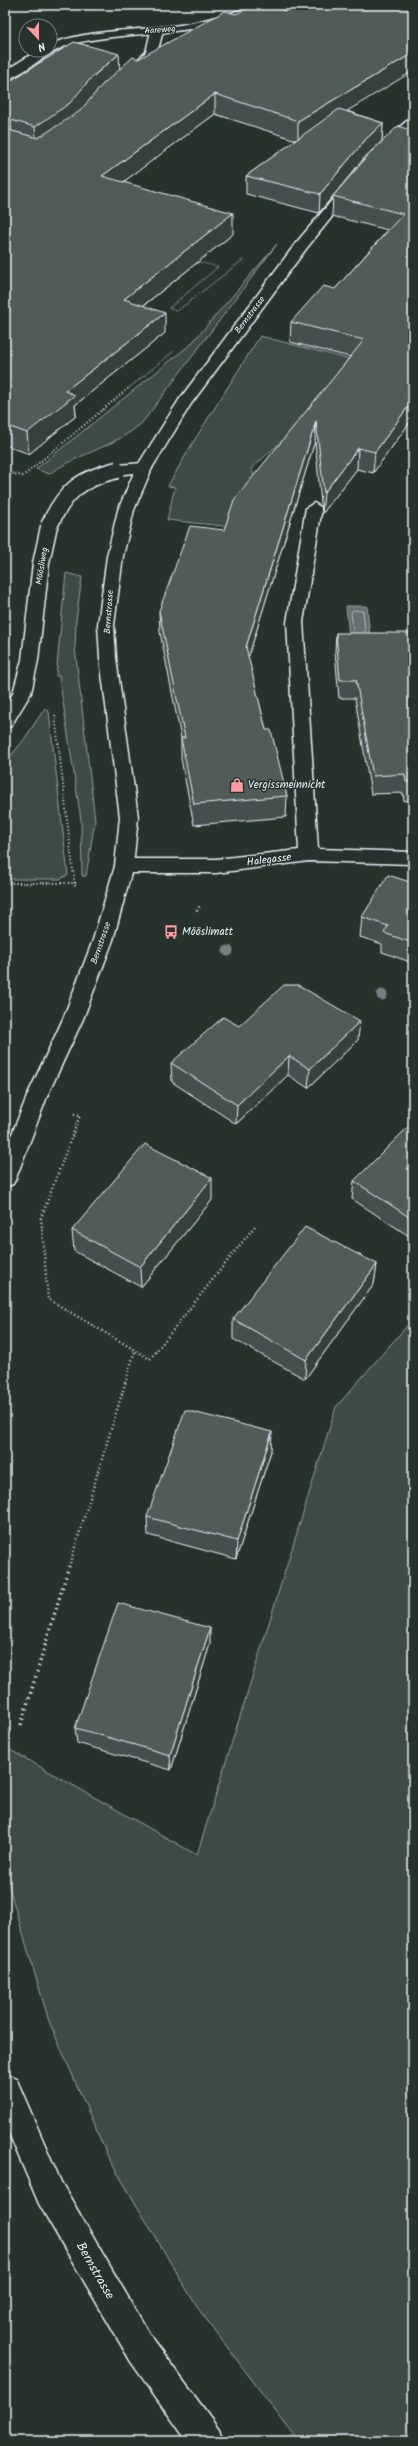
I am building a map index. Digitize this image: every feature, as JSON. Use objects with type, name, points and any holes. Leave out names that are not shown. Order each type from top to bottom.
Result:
[{"type":"main road","name":"Aareweg","points":[[58,46],[79,39],[158,31],[212,22],[268,5]]},
{"type":"main road","points":[[122,80],[151,53],[158,31]]},
{"type":"main road","points":[[5,76],[33,58]]},
{"type":"main road","points":[[373,158],[413,122]]},
{"type":"main road","name":"Bernstrasse","points":[[5,1178],[98,954],[124,866],[128,817],[108,658],[106,625],[114,556],[126,510],[144,468],[184,403],[301,246],[359,175]]},
{"type":"main road","name":"Möösliweg","points":[[5,722],[22,693],[30,660],[42,563],[50,526],[58,504],[72,488],[90,477],[117,470],[144,468]]},
{"type":"main road","points":[[309,855],[295,622],[314,508]]},
{"type":"main road","name":"Halegasse","points":[[124,866],[216,866],[309,855],[413,858]]},
{"type":"main road","name":"Bernstrasse","points":[[5,2089],[50,2193],[142,2351],[207,2441]]},
{"type":"path","points":[[198,262],[218,268],[169,308],[177,311],[269,238],[301,246]]},
{"type":"path","points":[[5,472],[23,476],[175,351]]},
{"type":"path","points":[[5,883],[75,883],[55,711],[30,660]]},
{"type":"path","points":[[42,1227],[48,1299],[150,1360],[255,1226]]},
{"type":"path","points":[[22,1725],[135,1351]]},
{"type":"shaded area","points":[[277,244],[142,423],[120,438],[49,474],[36,469],[191,344]]},
{"type":"shaded area","points":[[260,336],[367,364],[251,469],[281,532],[167,520],[175,487],[168,486],[192,444]]},
{"type":"shaded area","points":[[66,573],[82,577],[76,620],[75,648],[95,820],[86,876],[82,876],[81,820],[59,676],[56,676]]},
{"type":"shaded area","points":[[45,708],[49,712],[68,875],[60,879],[5,879],[5,763],[23,741]]},
{"type":"shaded area","points":[[413,1319],[413,2441],[298,2441],[197,2307],[108,2157],[49,2021],[5,1874],[5,1747],[197,1855],[336,1407]]},
{"type":"water","points":[[346,606],[367,606],[370,637],[349,637]]},
{"type":"building","points":[[254,5],[265,5],[286,11],[298,5],[413,5],[413,53],[298,121],[215,94],[102,176],[233,213],[124,299],[165,313],[65,391],[75,395],[27,433],[5,425],[5,129],[38,138],[80,111],[102,85],[133,57],[138,59],[225,11],[236,14]]},
{"type":"building","points":[[74,42],[119,54],[92,77],[70,103],[35,127],[11,120],[5,123],[5,84],[48,58],[58,58],[58,52]]},
{"type":"building","points":[[339,109],[383,123],[366,139],[320,194],[246,176]]},
{"type":"building","points":[[398,126],[413,131],[413,400],[375,452],[358,448],[324,493],[316,421],[246,647],[266,730],[271,730],[287,796],[194,804],[181,738],[185,738],[159,611],[190,526],[224,530],[234,500],[364,340],[291,322],[323,286],[335,289],[403,214],[333,196],[371,152]]},
{"type":"building","points":[[336,633],[410,633],[413,656],[413,782],[406,782],[405,774],[373,776],[356,680],[340,680]]},
{"type":"building","points":[[388,875],[413,883],[413,943],[384,933],[388,926],[362,917]]},
{"type":"building","points":[[284,985],[298,985],[360,1021],[310,1069],[289,1056],[237,1105],[171,1063],[223,1017],[239,1026]]},
{"type":"building","points":[[413,1122],[413,1217],[412,1219],[354,1181]]},
{"type":"building","points":[[145,1144],[212,1178],[140,1267],[72,1230]]},
{"type":"building","points":[[305,1227],[377,1264],[306,1360],[233,1319]]},
{"type":"building","points":[[185,1410],[272,1432],[237,1541],[147,1517]]},
{"type":"building","points":[[118,1603],[210,1628],[170,1755],[75,1728]]},
{"type":"place","name":"Vergissmeinnicht","points":[[237,785]]},
{"type":"place","name":"Mööslimatt","points":[[171,932]]}]
